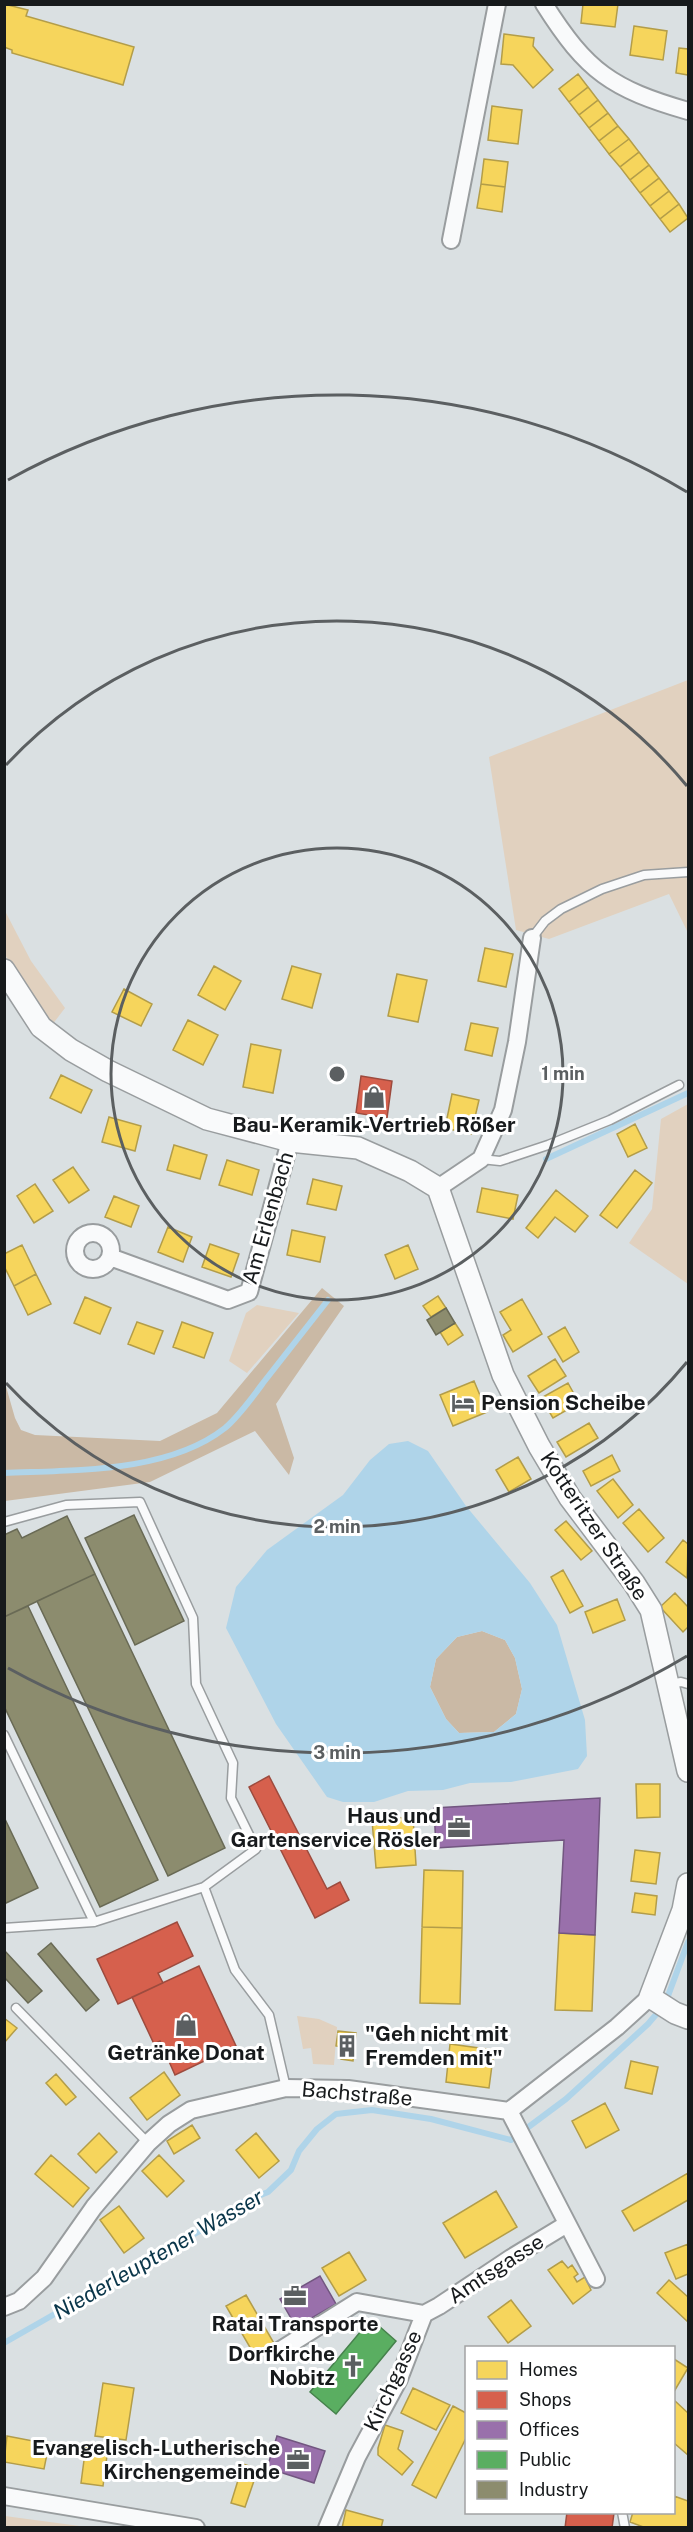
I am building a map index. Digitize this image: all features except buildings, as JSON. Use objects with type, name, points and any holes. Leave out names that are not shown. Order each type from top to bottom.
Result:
[{"type":"street","points":[[451,240],[496,4]]},
{"type":"street","points":[[544,4],[584,59],[602,76],[625,90],[688,111]]},
{"type":"street","points":[[4,970],[41,1027],[71,1050],[108,1071],[207,1119],[290,1141],[358,1148],[410,1171],[438,1188],[481,1159],[503,1110],[517,1042],[532,938]]},
{"type":"street","name":"Am Erlenbach","points":[[110,1257],[228,1300],[249,1292],[290,1141]]},
{"type":"street","name":"Kotteritzer Straße","points":[[438,1188],[503,1375],[539,1446],[570,1498],[634,1583],[651,1610],[679,1684],[688,1771]]},
{"type":"street","points":[[516,2126],[617,2027],[666,2006],[688,1884]]},
{"type":"street","name":"Bachstraße","points":[[4,2307],[19,2301],[44,2278],[94,2207],[148,2143],[168,2124],[191,2110],[285,2088],[348,2089],[516,2126]]},
{"type":"street","name":"Amtsgasse","points":[[516,2126],[596,2279]]},
{"type":"street","name":"Amtsgasse","points":[[424,2314],[567,2224]]},
{"type":"street","name":"Kirchgasse","points":[[279,2351],[357,2302],[424,2314],[399,2379],[357,2457],[327,2528]]},
{"type":"street","points":[[4,2496],[196,2528]]},
{"type":"lane","points":[[532,938],[544,921],[561,909],[602,889],[644,875],[688,872]]},
{"type":"lane","points":[[481,1159],[500,1161],[548,1145],[610,1120],[679,1084]]},
{"type":"lane","points":[[4,1522],[66,1505],[140,1502],[193,1618],[196,1684],[233,1763],[231,1798],[256,1849],[204,1887],[93,1922],[4,1928]]},
{"type":"lane","points":[[4,1735],[93,1922]]},
{"type":"lane","points":[[204,1887],[235,1970],[269,2015],[285,2088]]},
{"type":"lane","points":[[16,2008],[148,2143]]},
{"type":"shaded area","points":[[688,680],[688,933],[669,894],[549,939],[516,930],[489,757]]},
{"type":"shaded area","points":[[4,909],[31,961],[65,1008],[52,1025],[12,969],[5,954]]},
{"type":"shaded area","points":[[688,1104],[688,1284],[629,1243],[652,1209],[661,1119]]},
{"type":"shaded area","points":[[322,1288],[344,1306],[276,1404],[294,1458],[289,1475],[255,1431],[150,1482],[5,1501],[5,1383],[15,1418],[21,1430],[35,1435],[160,1441],[217,1413]]},
{"type":"shaded area","points":[[257,1305],[299,1313],[247,1373],[229,1361],[246,1313]]},
{"type":"shaded area","points":[[482,1631],[505,1640],[515,1658],[522,1689],[516,1714],[494,1732],[459,1733],[446,1719],[430,1687],[436,1659],[457,1637]]},
{"type":"shaded area","points":[[297,2016],[319,2019],[337,2027],[334,2065],[313,2064],[311,2048],[303,2049]]},
{"type":"shaded area","points":[[5,2516],[87,2527],[5,2527]]},
{"type":"water","points":[[408,1441],[428,1451],[466,1506],[530,1583],[557,1625],[585,1720],[587,1756],[578,1769],[511,1782],[470,1783],[443,1790],[408,1791],[374,1802],[343,1802],[327,1797],[276,1724],[226,1628],[236,1587],[267,1550],[343,1495],[370,1460],[389,1444]],"holes":[[[482,1631],[505,1640],[515,1658],[522,1689],[516,1714],[494,1732],[459,1733],[446,1719],[430,1687],[436,1659],[457,1637]]]},
{"type":"waterway","points":[[546,1159],[688,1093]]},
{"type":"waterway","points":[[4,1473],[119,1466],[176,1454],[202,1443],[225,1428],[240,1412],[328,1300]]},
{"type":"waterway","name":"Niederleuptener Wasser","points":[[4,2343],[205,2228],[244,2202],[268,2192],[291,2170],[299,2151],[317,2129],[336,2114],[372,2110],[431,2119],[511,2140],[566,2099],[648,2024],[665,2004],[688,1942]]},
{"type":"place","name":"Bau-Keramik-Vertrieb Rößer","points":[[374,1097]]},
{"type":"place","name":"Pension Scheibe","points":[[463,1403]]},
{"type":"place","name":"Haus und Gartenservice Rösler","points":[[459,1828]]},
{"type":"place","name":"Getränke Donat","points":[[186,2025]]},
{"type":"place","name":"\"Geh nicht mit Fremden mit\"","points":[[347,2046]]},
{"type":"place","name":"Ratai Transporte","points":[[295,2296]]},
{"type":"place","name":"Dorfkirche Nobitz","points":[[353,2366]]},
{"type":"place","name":"Evangelisch-Lutherische Kirchengemeinde","points":[[298,2460]]}]
